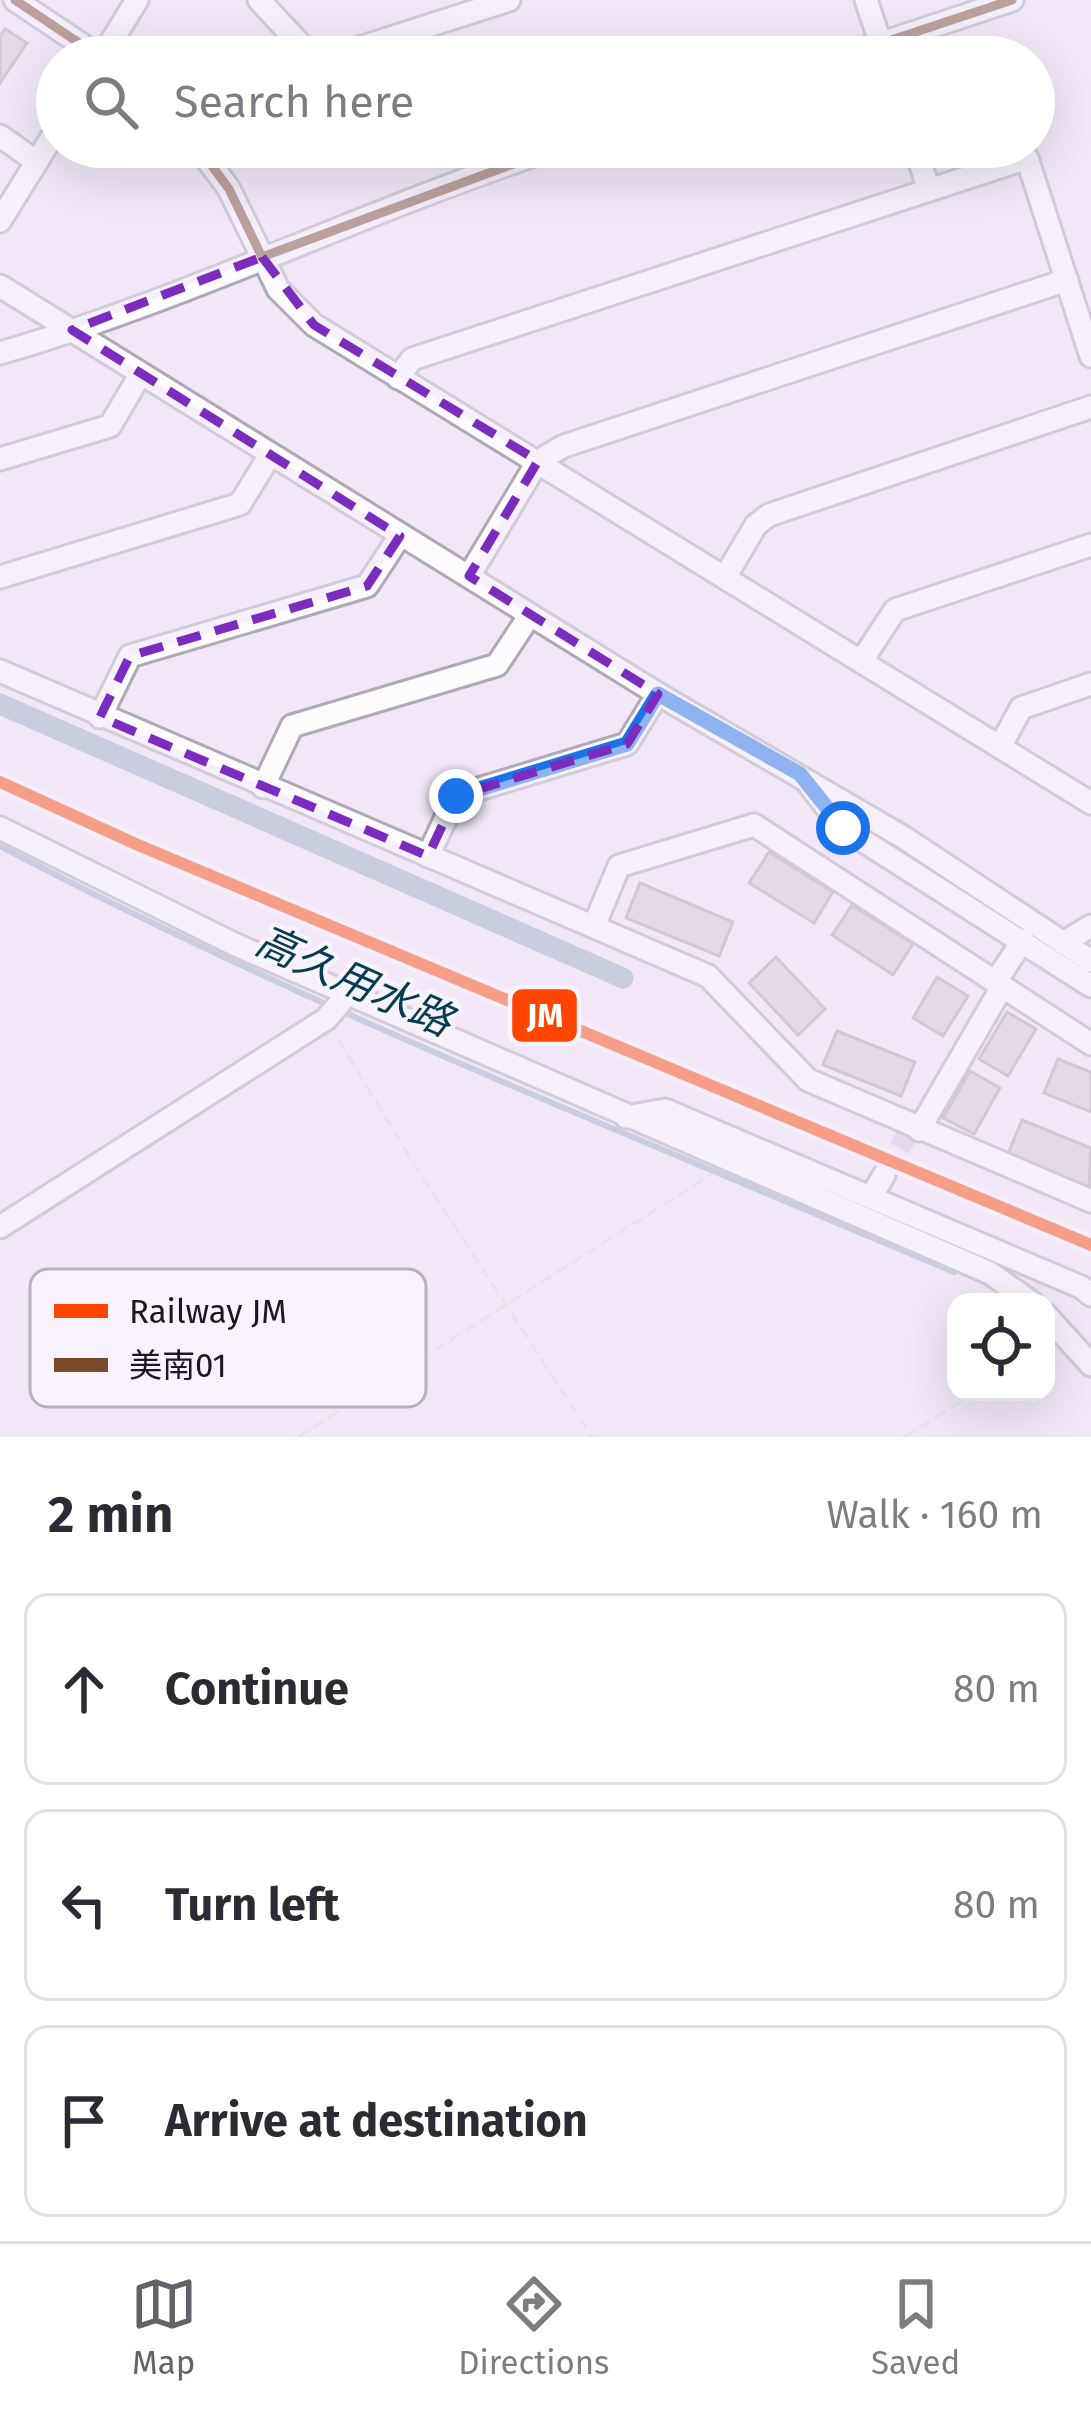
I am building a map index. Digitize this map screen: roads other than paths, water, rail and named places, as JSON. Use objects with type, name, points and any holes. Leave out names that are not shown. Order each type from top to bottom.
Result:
[{"type":"street","points":[[15,0],[69,36]]},
{"type":"street","points":[[114,36],[136,0]]},
{"type":"street","points":[[259,0],[292,36]]},
{"type":"street","points":[[866,0],[878,36]]},
{"type":"street","points":[[918,36],[1012,0]]},
{"type":"street","points":[[394,36],[500,1]]},
{"type":"street","points":[[0,136],[36,161]]},
{"type":"street","points":[[0,220],[36,164]]},
{"type":"street","points":[[214,168],[229,189],[278,289],[296,310],[398,378],[1091,803]]},
{"type":"street","points":[[0,353],[502,168]]},
{"type":"street","points":[[922,168],[929,190]]},
{"type":"street","points":[[398,378],[412,359],[996,168]]},
{"type":"street","points":[[1030,168],[1091,356]]},
{"type":"street","points":[[469,576],[538,461],[563,446],[1067,280]]},
{"type":"street","points":[[0,286],[658,694],[800,774],[1091,961]]},
{"type":"street","points":[[0,458],[110,426],[140,375]]},
{"type":"street","points":[[725,577],[756,525],[769,515],[1091,407]]},
{"type":"street","points":[[0,577],[240,504],[271,455]]},
{"type":"street","points":[[100,717],[130,656],[367,586],[400,536]]},
{"type":"street","points":[[862,661],[895,610],[1091,545]]},
{"type":"street","points":[[263,787],[292,726],[497,665],[530,615]]},
{"type":"street","points":[[0,671],[708,976],[808,1080],[1091,1202]]},
{"type":"street","points":[[1000,747],[1021,708],[1091,684]]},
{"type":"street","points":[[428,856],[456,796],[627,744],[658,694]]},
{"type":"street","points":[[800,774],[843,828],[1091,986]]},
{"type":"street","points":[[594,926],[619,866],[754,825],[1002,980],[1091,1044]]},
{"type":"street","points":[[0,828],[141,900],[335,1009],[625,1117],[990,1273],[1018,1293]]},
{"type":"street","points":[[1063,943],[1091,926]]},
{"type":"street","points":[[920,1130],[1023,940]]},
{"type":"street","points":[[0,1227],[335,1009]]},
{"type":"street","points":[[625,1117],[665,1110],[1022,1260],[1091,1295]]},
{"type":"street","points":[[872,1197],[884,1175]]},
{"type":"street","points":[[1055,1324],[1088,1355]]},
{"type":"waterway","points":[[0,704],[623,978]]},
{"type":"waterway","name":"高久用水路","points":[[0,846],[353,1016],[954,1272]]},
{"type":"tunnel","points":[[884,1175],[920,1113]]},
{"type":"rail line","name":"JM","points":[[0,782],[138,845],[1091,1245]]}]
